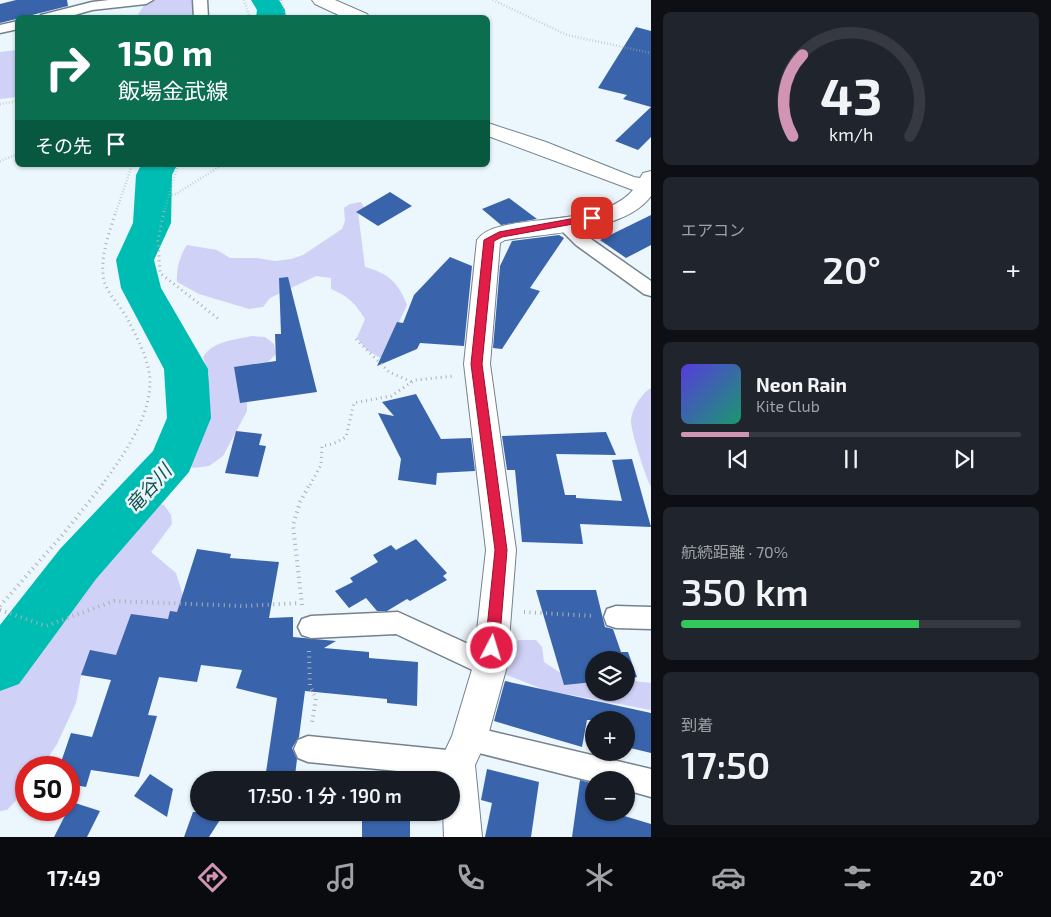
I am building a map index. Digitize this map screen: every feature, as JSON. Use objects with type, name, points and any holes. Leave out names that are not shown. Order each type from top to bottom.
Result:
[{"type":"main road","points":[[321,0],[354,15]]},
{"type":"main road","points":[[490,131],[539,146],[630,183],[649,182]]},
{"type":"main road","points":[[463,837],[463,752],[490,666],[501,550],[477,364],[489,240],[499,234],[606,215],[627,208],[649,182]]},
{"type":"street","points":[[58,15],[92,6],[146,0]]},
{"type":"street","points":[[200,0],[201,15]]},
{"type":"street","points":[[0,29],[15,26]]},
{"type":"street","points":[[563,223],[582,242],[651,290]]},
{"type":"street","points":[[616,617],[651,618]]},
{"type":"street","points":[[311,627],[398,623],[490,666]]},
{"type":"street","points":[[308,749],[463,752],[651,783]]},
{"type":"path","points":[[244,0],[249,15]]},
{"type":"path","points":[[281,0],[285,15]]},
{"type":"path","points":[[493,0],[567,35],[651,53]]},
{"type":"path","points":[[0,104],[15,102]]},
{"type":"path","points":[[0,162],[15,155]]},
{"type":"path","points":[[131,167],[102,264],[105,286],[121,308],[146,366],[151,382],[148,406],[140,425],[93,496],[0,608],[46,626],[114,600],[243,606],[300,604]]},
{"type":"path","points":[[177,167],[158,241],[160,273],[220,320]]},
{"type":"path","points":[[169,195],[176,194],[219,167]]},
{"type":"path","points":[[356,340],[389,372],[412,382]]},
{"type":"path","points":[[308,749],[316,698],[310,686],[311,618],[300,604],[293,525],[300,502],[321,465],[322,446],[333,444],[346,437],[354,403],[391,396],[412,382],[478,374]]},
{"type":"path","points":[[495,611],[616,617]]},
{"type":"shaded area","points":[[147,0],[194,0],[194,15],[138,15]]},
{"type":"shaded area","points":[[15,50],[15,97],[0,99],[0,52]]},
{"type":"shaded area","points":[[361,202],[365,209],[358,212],[365,267],[380,272],[392,280],[404,297],[407,305],[382,359],[367,350],[357,338],[365,319],[351,301],[331,289],[331,278],[316,276],[270,298],[263,307],[249,309],[199,294],[177,282],[179,263],[187,245],[217,250],[230,258],[257,258],[275,261],[291,259],[303,255],[342,229],[345,221],[344,208],[350,204]]},
{"type":"shaded area","points":[[252,336],[265,337],[274,344],[276,354],[266,364],[247,396],[247,411],[223,456],[209,466],[193,468],[185,459],[184,450],[206,395],[209,374],[203,357],[218,344]]},
{"type":"shaded area","points":[[651,388],[651,487],[633,433],[631,420],[638,402]]},
{"type":"shaded area","points":[[153,502],[164,505],[171,515],[172,524],[151,552],[176,573],[186,605],[155,643],[98,662],[81,676],[76,703],[57,744],[49,756],[15,756],[15,802],[7,810],[0,811],[0,657],[92,538],[110,521],[139,505]]},
{"type":"shaded area","points":[[519,640],[536,640],[542,647],[544,662],[559,672],[585,676],[585,698],[545,690],[504,674],[510,645]]},
{"type":"shaded area","points":[[635,681],[651,683],[651,710],[603,701],[635,701]]},
{"type":"building","points":[[16,0],[67,0],[68,6],[32,15],[15,15],[15,19],[0,23],[0,4]]},
{"type":"building","points":[[636,27],[651,31],[651,107],[623,99],[627,95],[598,88]]},
{"type":"building","points":[[651,107],[651,137],[638,150],[615,141]]},
{"type":"building","points":[[390,192],[412,206],[378,226],[356,212]]},
{"type":"building","points":[[509,198],[537,219],[501,225],[482,209]]},
{"type":"building","points":[[651,215],[651,245],[626,258],[600,240]]},
{"type":"building","points":[[559,235],[564,238],[530,288],[540,291],[502,349],[493,348],[500,266],[512,241]]},
{"type":"building","points":[[450,257],[472,266],[464,346],[420,343],[417,349],[377,366],[397,322],[403,323],[414,295]]},
{"type":"building","points":[[288,277],[317,392],[240,403],[234,367],[276,361],[275,334],[281,334],[279,278]]},
{"type":"building","points":[[416,394],[441,439],[471,438],[475,471],[437,473],[436,485],[398,480],[401,459],[378,413],[394,416],[382,402]]},
{"type":"building","points":[[236,431],[262,434],[259,445],[266,446],[258,477],[225,473]]},
{"type":"building","points":[[606,432],[616,455],[556,454],[565,495],[576,495],[576,498],[622,501],[612,460],[632,459],[651,527],[580,524],[583,544],[522,542],[515,470],[507,470],[502,436]]},
{"type":"building","points":[[416,539],[447,573],[443,576],[447,580],[410,601],[407,599],[387,611],[377,611],[366,598],[349,608],[335,591],[353,582],[350,578],[378,562],[373,555],[391,545],[396,550]]},
{"type":"building","points":[[197,549],[231,554],[230,558],[279,562],[269,618],[293,617],[293,637],[336,641],[324,648],[369,652],[369,658],[418,662],[417,706],[387,703],[387,699],[305,691],[299,737],[292,748],[297,759],[296,771],[266,771],[277,698],[236,688],[242,670],[201,665],[197,682],[159,677],[148,715],[157,716],[139,777],[91,770],[86,787],[80,786],[80,756],[63,756],[71,733],[92,737],[111,680],[81,675],[90,650],[116,655],[131,614],[168,619],[170,611],[177,612]]},
{"type":"building","points":[[536,590],[596,590],[605,627],[613,629],[621,651],[585,651],[585,683],[564,685]]},
{"type":"building","points":[[505,681],[585,699],[585,701],[596,701],[651,713],[651,753],[635,749],[635,711],[585,711],[585,731],[582,747],[494,721]]},
{"type":"building","points":[[487,769],[539,782],[531,837],[485,837],[492,803],[481,800]]},
{"type":"building","points":[[150,774],[173,789],[167,817],[134,796]]},
{"type":"building","points":[[580,780],[585,781],[585,821],[635,821],[635,819],[651,824],[651,837],[572,837]]},
{"type":"building","points":[[80,805],[100,811],[87,837],[54,837],[62,821],[80,821]]},
{"type":"building","points":[[190,820],[219,821],[209,837],[184,837]]},
{"type":"building","points":[[362,821],[410,821],[410,837],[362,837]]},
{"type":"waterway","name":"竜谷川","points":[[265,0],[271,10],[271,15]]},
{"type":"waterway","name":"竜谷川","points":[[0,667],[78,564],[173,460],[189,418],[186,369],[141,288],[135,260],[152,223],[154,175],[158,167]]},
{"type":"route","points":[[492,648],[501,550],[477,364],[489,240],[499,234],[592,218]]}]
